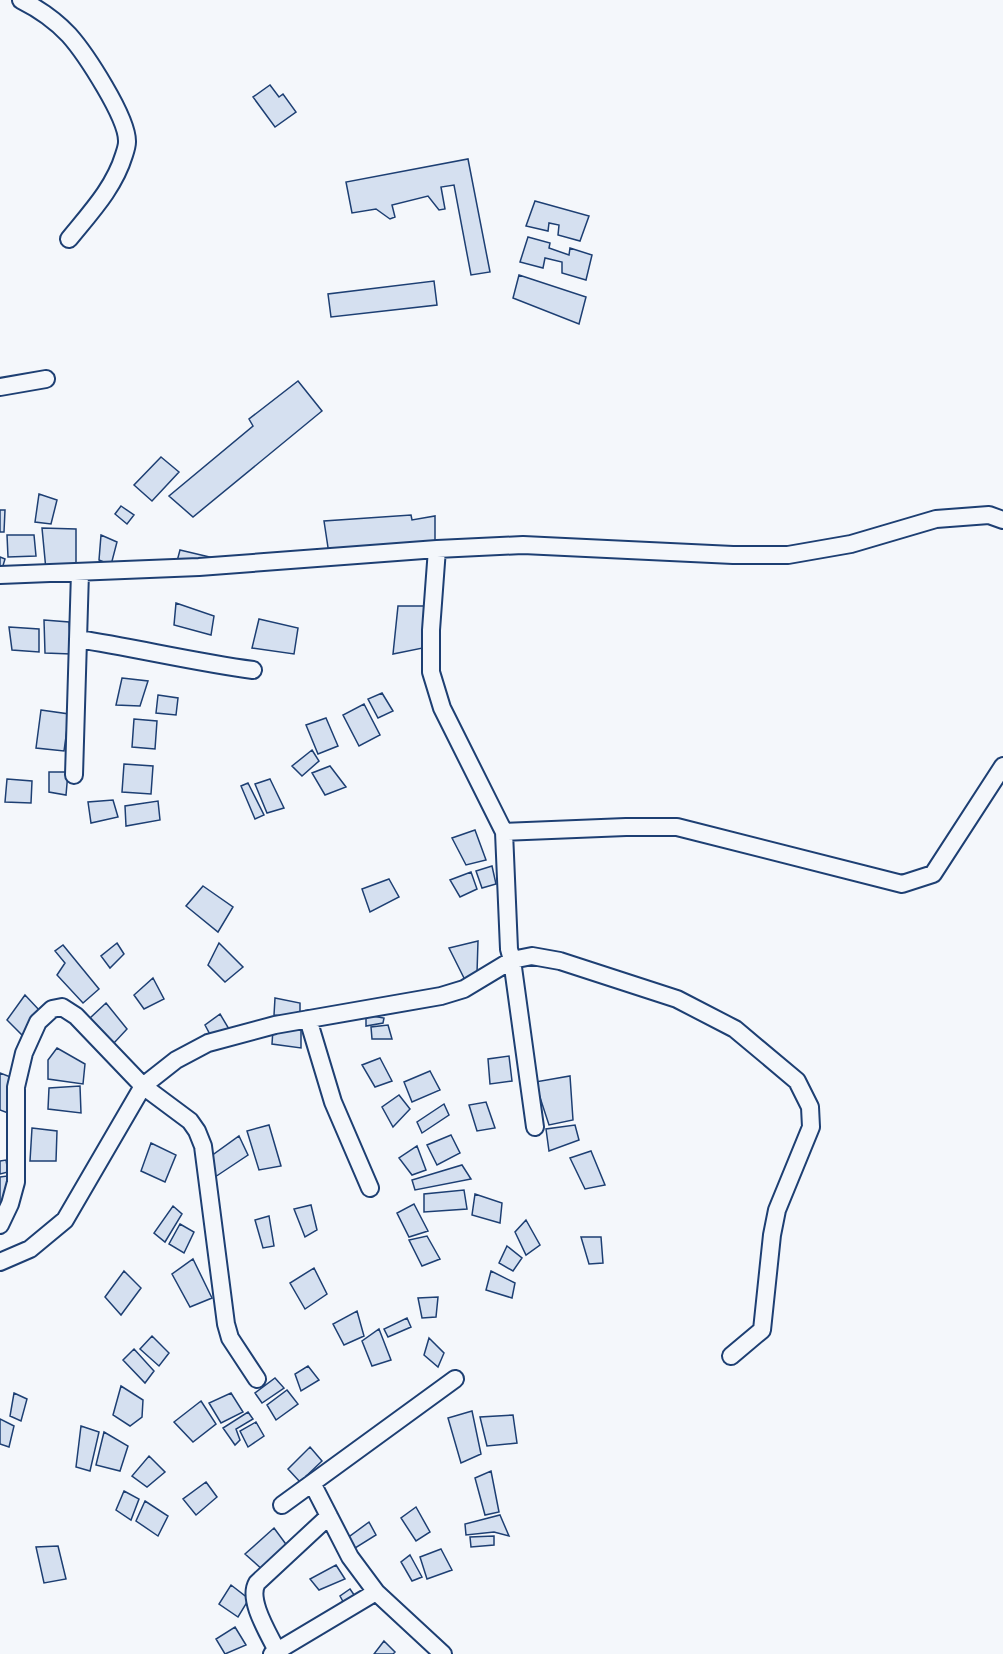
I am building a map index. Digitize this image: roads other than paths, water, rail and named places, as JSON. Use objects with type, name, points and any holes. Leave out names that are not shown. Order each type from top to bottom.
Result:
[{"type":"street","points":[[21,0],[68,34],[100,80],[120,115],[128,142],[119,170],[104,196],[69,238]]},
{"type":"street","points":[[0,387],[46,379]]},
{"type":"street","points":[[0,575],[199,567],[437,549],[523,545],[733,555],[788,555],[851,544],[936,519],[989,515],[1003,520]]},
{"type":"street","points":[[437,549],[431,630],[431,672],[436,693],[504,832],[509,949],[534,1127]]},
{"type":"street","points":[[74,775],[80,572]]},
{"type":"street","points":[[78,639],[253,670]]},
{"type":"street","points":[[504,832],[677,827],[902,884],[933,874],[1003,766]]},
{"type":"street","points":[[0,1262],[30,1249],[65,1220],[143,1086],[176,1060],[208,1043],[275,1025],[441,996],[464,989],[512,960],[532,956],[560,961],[677,999],[735,1029],[797,1081],[810,1107],[811,1127],[777,1210],[772,1235],[764,1325],[760,1333],[731,1356]]},
{"type":"street","points":[[0,1225],[10,1204],[16,1182],[16,1087],[24,1053],[38,1022],[52,1009],[62,1007],[76,1016],[143,1086],[190,1121],[200,1138],[203,1146],[226,1324],[230,1338],[257,1379]]},
{"type":"street","points":[[308,1019],[333,1102],[370,1188]]},
{"type":"street","points":[[282,1505],[455,1379]]},
{"type":"street","points":[[312,1483],[350,1557],[376,1592],[443,1654]]},
{"type":"street","points":[[329,1516],[257,1583],[254,1589],[254,1600],[275,1653],[376,1592]]}]
